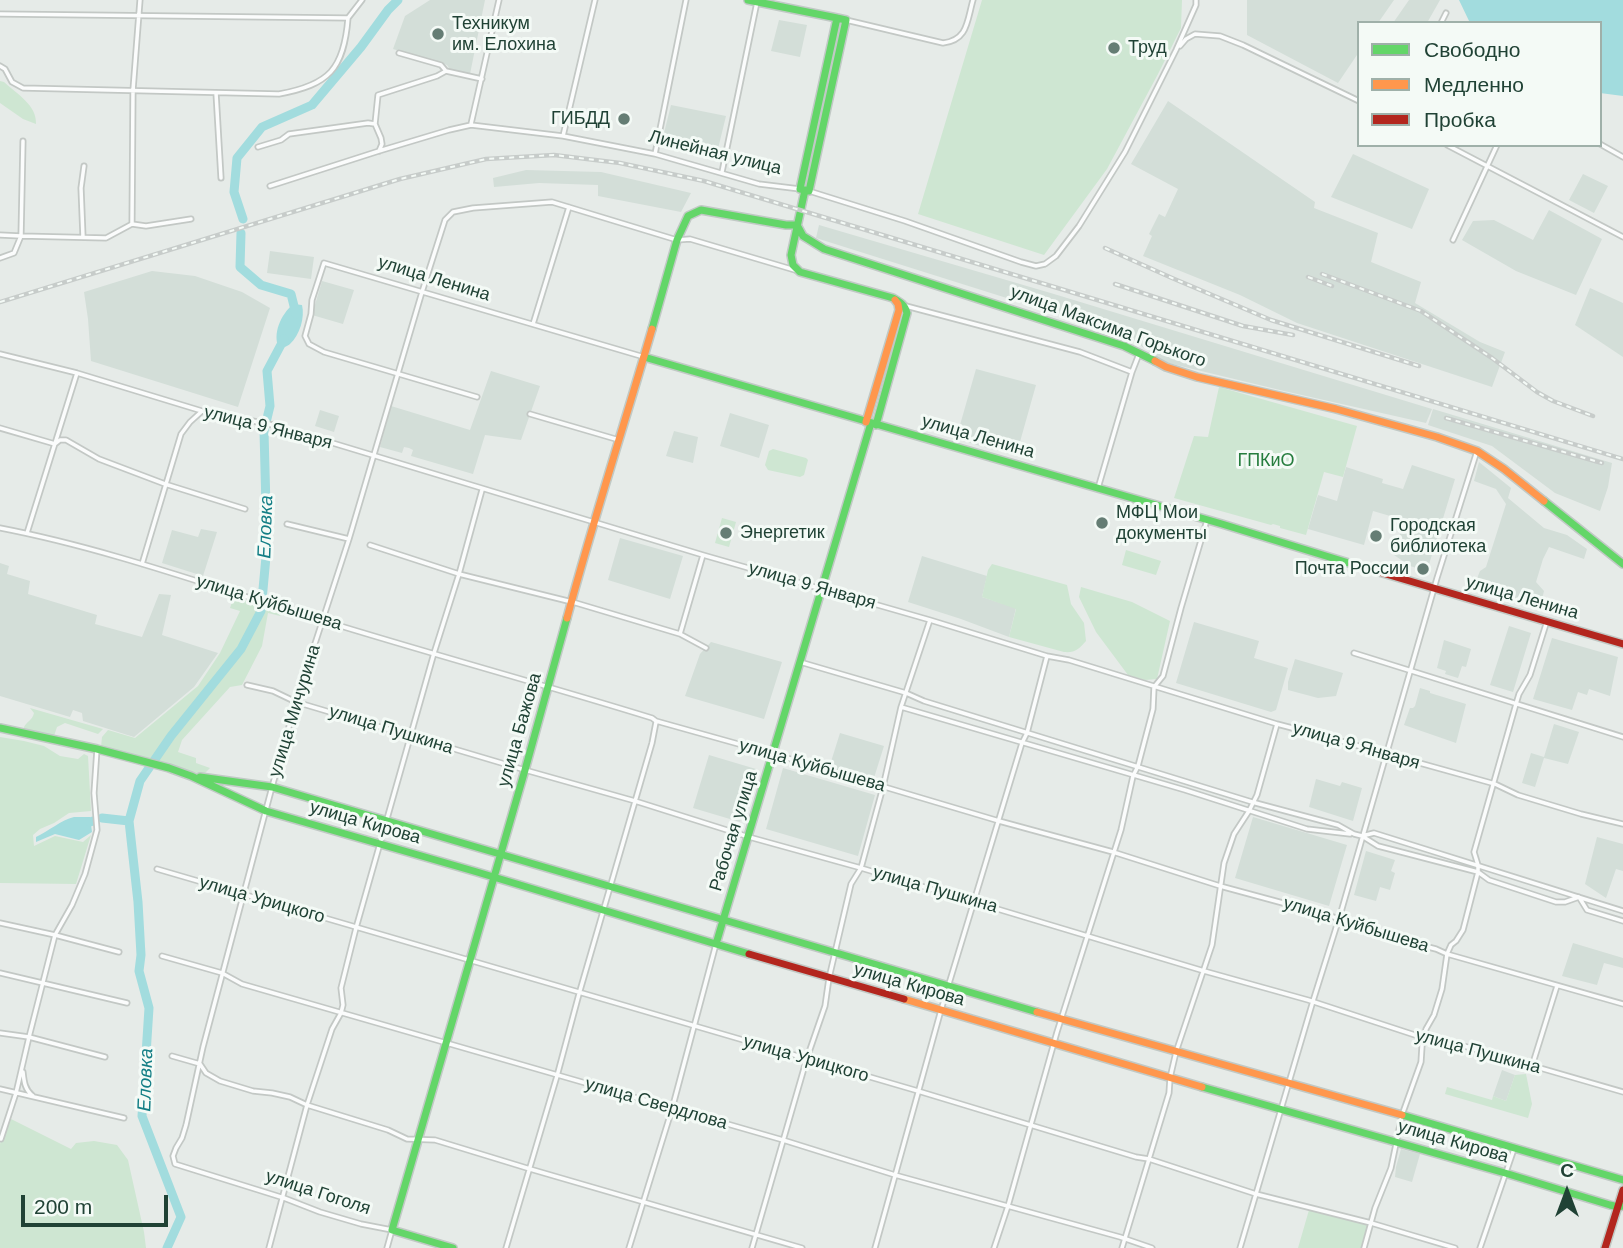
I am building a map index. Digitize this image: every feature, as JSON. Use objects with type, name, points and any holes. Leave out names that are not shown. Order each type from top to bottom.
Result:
[{"type":"main road","points":[[748,0],[846,20],[804,190]]},
{"type":"main road","points":[[800,272],[793,265],[791,255],[837,18]]},
{"type":"main road","name":"улица Бажова","points":[[392,1230],[549,687],[593,523],[685,220],[695,212],[708,210],[797,225]]},
{"type":"main road","name":"улица Максима Горького","points":[[797,225],[803,236],[824,249],[1114,343],[1166,367],[1197,377],[1336,409],[1477,451],[1504,468],[1623,564]]},
{"type":"main road","name":"улица Максима Горького","points":[[800,272],[893,298],[904,305]]},
{"type":"main road","name":"Рабочая улица","points":[[871,423],[899,310],[893,298]]},
{"type":"main road","name":"Рабочая улица","points":[[716,944],[871,423],[907,313],[904,305]]},
{"type":"main road","name":"улица Ленина","points":[[643,356],[1623,644]]},
{"type":"main road","name":"улица Кирова","points":[[0,728],[169,768],[266,811],[1170,1078],[1620,1207]]},
{"type":"main road","name":"улица Кирова","points":[[191,776],[272,788],[386,820],[1062,1019],[1623,1180]]},
{"type":"main road","points":[[1605,1248],[1620,1207],[1623,1190]]},
{"type":"main road","name":"улица Гоголя","points":[[392,1230],[453,1248]]},
{"type":"street","points":[[132,224],[133,90],[141,0]]},
{"type":"street","points":[[0,66],[5,69],[12,82],[23,88],[216,93],[279,93],[300,90],[332,71],[339,63],[344,52],[348,18],[362,0]]},
{"type":"street","points":[[471,125],[499,0]]},
{"type":"street","points":[[563,136],[595,0]]},
{"type":"street","points":[[655,154],[687,0]]},
{"type":"street","points":[[846,20],[943,43],[962,35],[973,0]]},
{"type":"street","points":[[1176,50],[1196,0]]},
{"type":"street","points":[[722,172],[757,1]]},
{"type":"street","points":[[1442,21],[1446,13]]},
{"type":"street","points":[[0,14],[348,18]]},
{"type":"street","points":[[1176,50],[1195,34],[1220,36],[1357,99]]},
{"type":"street","name":"Линейная улица","points":[[270,186],[471,125],[563,136],[655,154],[760,184],[804,190],[1036,266],[1056,257],[1079,226],[1125,152],[1176,50]]},
{"type":"street","points":[[399,54],[441,65],[446,71],[482,79]]},
{"type":"street","points":[[379,151],[382,138],[375,124],[378,94],[446,71]]},
{"type":"street","points":[[216,93],[221,178]]},
{"type":"street","points":[[258,147],[281,140],[289,134],[375,124]]},
{"type":"street","points":[[0,258],[14,253],[21,236],[23,141]]},
{"type":"street","points":[[1602,145],[1623,157]]},
{"type":"street","points":[[1451,147],[1622,235]]},
{"type":"street","points":[[1453,240],[1496,147]]},
{"type":"street","points":[[83,237],[81,188],[84,166]]},
{"type":"street","name":"улица Максима Горького","points":[[445,220],[453,212],[472,208],[552,202],[677,240],[690,239],[800,272]]},
{"type":"street","points":[[533,324],[569,207]]},
{"type":"street","points":[[0,235],[106,238],[132,224],[146,226],[191,219]]},
{"type":"street","name":"улица Мичурина","points":[[175,1164],[173,1156],[184,1132],[222,973],[296,702],[349,539],[445,220]]},
{"type":"street","name":"улица Ленина","points":[[397,374],[324,352],[309,344],[305,336],[312,300],[324,263],[643,356]]},
{"type":"street","name":"улица Максима Горького","points":[[904,305],[1080,352],[1132,372]]},
{"type":"street","name":"улица 9 Января","points":[[0,354],[77,373],[202,411],[273,425],[593,523],[1047,656],[1069,660],[1277,724],[1494,784],[1581,814],[1623,824]]},
{"type":"street","points":[[1098,488],[1139,354]]},
{"type":"street","points":[[27,533],[77,373]]},
{"type":"street","points":[[397,374],[477,397]]},
{"type":"street","points":[[142,564],[181,434],[202,411]]},
{"type":"street","points":[[530,414],[619,440]]},
{"type":"street","points":[[0,428],[55,444]]},
{"type":"street","points":[[55,444],[66,440],[99,459],[165,484],[245,509]]},
{"type":"street","points":[[1240,1248],[1477,451]]},
{"type":"street","points":[[269,1248],[307,1105],[332,1030],[341,1013],[341,988],[356,928],[482,489]]},
{"type":"street","points":[[994,1248],[1032,1126],[1054,1043],[1121,830],[1133,776],[1153,709],[1154,687],[1163,676],[1207,520]]},
{"type":"street","points":[[287,524],[349,539]]},
{"type":"street","name":"улица Куйбышева","points":[[0,528],[142,564],[656,721],[1113,852],[1338,919],[1373,933],[1623,1004]]},
{"type":"street","points":[[370,545],[459,574],[680,634],[706,648]]},
{"type":"street","points":[[680,634],[703,555]]},
{"type":"street","points":[[752,1248],[825,1006],[851,884],[860,868],[883,787],[901,707],[930,620]]},
{"type":"street","points":[[1364,1248],[1391,1168],[1402,1115],[1421,1062],[1424,1038],[1442,989],[1447,954],[1463,930],[1478,872],[1474,852],[1480,826],[1519,694],[1530,676],[1547,621]]},
{"type":"street","points":[[1354,653],[1623,737]]},
{"type":"street","points":[[875,1248],[941,1010],[1027,733],[1047,656]]},
{"type":"street","points":[[800,662],[1252,802],[1338,824],[1354,834]]},
{"type":"street","name":"улица Пушкина","points":[[247,685],[749,837],[1312,1001],[1424,1038],[1464,1046],[1623,1092]]},
{"type":"street","points":[[901,707],[1185,790],[1307,829],[1362,836],[1378,846],[1478,872],[1489,880],[1556,902],[1579,897]]},
{"type":"street","points":[[506,1248],[605,911],[656,721]]},
{"type":"street","points":[[1122,1248],[1169,1093],[1176,1052],[1212,944],[1224,863],[1234,834],[1257,795],[1277,724]]},
{"type":"street","points":[[1,1139],[16,1093],[55,935],[85,874],[97,830],[94,793],[97,749]]},
{"type":"street","points":[[1362,836],[1374,833],[1623,911]]},
{"type":"street","name":"улица Урицкого","points":[[157,869],[1149,1159],[1256,1194],[1371,1223],[1455,1248]]},
{"type":"street","points":[[1579,897],[1587,910],[1623,921]]},
{"type":"street","points":[[0,923],[120,952]]},
{"type":"street","name":"Рабочая улица","points":[[629,1248],[672,1109],[716,944]]},
{"type":"street","name":"улица Свердлова","points":[[162,956],[222,973],[242,984],[1153,1248]]},
{"type":"street","points":[[0,973],[127,1003]]},
{"type":"street","points":[[1532,1066],[1557,986]]},
{"type":"street","points":[[0,1033],[29,1037],[105,1057]]},
{"type":"street","points":[[172,1056],[200,1064],[206,1073],[220,1081],[253,1091],[290,1097],[407,1139],[435,1140],[802,1248]]},
{"type":"street","points":[[23,1066],[25,1085],[29,1093],[37,1099]]},
{"type":"street","points":[[0,1089],[124,1118]]},
{"type":"street","points":[[1480,1248],[1514,1147]]},
{"type":"street","name":"улица Гоголя","points":[[175,1164],[320,1212],[392,1230]]},
{"type":"street","name":"улица Бажова","points":[[387,1248],[392,1230]]},
{"type":"shaded area","name":"Техникум им. Елохина","points":[[430,0],[485,0],[470,74],[451,71],[447,65],[393,49],[405,16]]},
{"type":"shaded area","points":[[1247,0],[1394,0],[1379,21],[1357,21],[1357,55],[1338,83],[1247,35]]},
{"type":"shaded area","points":[[1409,0],[1440,0],[1428,21],[1394,21]]},
{"type":"shaded area","points":[[779,20],[807,25],[800,57],[771,51]]},
{"type":"shaded area","points":[[1168,101],[1315,202],[1314,208],[1378,233],[1371,262],[1421,282],[1415,303],[1480,342],[1505,352],[1492,387],[1297,323],[1240,295],[1143,256],[1152,236],[1149,234],[1159,214],[1165,217],[1178,189],[1131,164]]},
{"type":"shaded area","points":[[671,105],[726,116],[716,157],[661,145]]},
{"type":"shaded area","points":[[1353,154],[1429,189],[1412,229],[1331,197]]},
{"type":"shaded area","points":[[526,170],[601,172],[691,193],[681,212],[598,196],[598,185],[539,183],[494,187],[493,178]]},
{"type":"shaded area","points":[[1583,174],[1608,186],[1594,213],[1569,200]]},
{"type":"shaded area","points":[[1549,210],[1602,239],[1576,295],[1516,271],[1462,240],[1473,221],[1494,220],[1533,240]]},
{"type":"shaded area","points":[[819,225],[1432,409],[1426,423],[1164,362],[1133,340],[816,238]]},
{"type":"shaded area","points":[[270,251],[314,257],[311,279],[267,273]]},
{"type":"shaded area","points":[[152,271],[195,276],[242,292],[270,308],[238,407],[91,361],[84,292]]},
{"type":"shaded area","points":[[322,281],[354,290],[343,324],[312,315]]},
{"type":"shaded area","points":[[1590,288],[1623,303],[1623,357],[1575,325]]},
{"type":"shaded area","points":[[976,369],[1036,385],[1016,456],[956,439]]},
{"type":"shaded area","points":[[491,371],[540,386],[521,440],[485,435],[473,474],[411,456],[413,450],[409,448],[404,447],[402,453],[380,447],[391,406],[470,430]]},
{"type":"shaded area","points":[[1433,409],[1612,463],[1600,511],[1555,493],[1492,446],[1428,425]]},
{"type":"shaded area","points":[[320,410],[339,416],[334,432],[315,426]]},
{"type":"shaded area","points":[[730,413],[769,425],[759,458],[720,446]]},
{"type":"shaded area","points":[[674,431],[698,437],[693,463],[666,456]]},
{"type":"shaded area","points":[[1479,462],[1511,488],[1508,498],[1544,528],[1567,535],[1587,549],[1584,559],[1549,547],[1536,582],[1544,591],[1540,607],[1474,586],[1480,571],[1486,567],[1506,504],[1496,489],[1474,481]]},
{"type":"shaded area","points":[[1412,465],[1455,479],[1427,571],[1410,566],[1394,555],[1404,520],[1373,511],[1364,545],[1308,529],[1318,495],[1337,501],[1346,467],[1383,479],[1382,483],[1403,489]]},
{"type":"shaded area","points":[[201,529],[217,532],[203,576],[162,563],[172,530],[198,537]]},
{"type":"shaded area","points":[[620,538],[683,556],[670,599],[608,580]]},
{"type":"shaded area","points":[[922,556],[987,576],[982,597],[1016,608],[1009,637],[908,602]]},
{"type":"shaded area","points":[[0,563],[9,566],[7,574],[30,581],[28,594],[97,615],[95,624],[142,637],[159,594],[171,595],[162,635],[218,653],[194,687],[134,737],[83,721],[82,713],[73,710],[70,717],[0,696]]},
{"type":"shaded area","points":[[1194,622],[1259,641],[1254,658],[1288,668],[1276,710],[1271,712],[1176,683]]},
{"type":"shaded area","points":[[1509,626],[1531,633],[1513,692],[1490,685]]},
{"type":"shaded area","points":[[1552,638],[1618,657],[1610,696],[1589,689],[1587,695],[1578,692],[1572,710],[1533,699]]},
{"type":"shaded area","points":[[1444,640],[1471,649],[1466,667],[1462,666],[1458,678],[1437,668]]},
{"type":"shaded area","points":[[711,642],[782,662],[764,719],[685,696],[700,654]]},
{"type":"shaded area","points":[[1295,659],[1343,673],[1336,696],[1318,698],[1288,690]]},
{"type":"shaded area","points":[[1420,688],[1466,704],[1456,743],[1404,725],[1410,708],[1415,706]]},
{"type":"shaded area","points":[[1554,724],[1579,732],[1568,764],[1544,758],[1535,787],[1522,783],[1531,753],[1544,757]]},
{"type":"shaded area","points":[[840,733],[884,746],[873,781],[829,768]]},
{"type":"shaded area","points":[[709,755],[756,769],[740,822],[693,808]]},
{"type":"shaded area","points":[[783,768],[875,795],[858,856],[766,829]]},
{"type":"shaded area","points":[[1316,779],[1340,786],[1342,782],[1362,788],[1353,821],[1309,807]]},
{"type":"shaded area","points":[[1253,817],[1347,845],[1329,906],[1235,878]]},
{"type":"shaded area","points":[[1597,837],[1623,844],[1623,871],[1616,869],[1606,898],[1585,884]]},
{"type":"shaded area","points":[[1366,851],[1395,860],[1391,871],[1395,873],[1390,890],[1380,887],[1376,901],[1354,895]]},
{"type":"shaded area","points":[[1573,943],[1623,958],[1623,968],[1604,963],[1597,985],[1562,976]]},
{"type":"shaded area","points":[[1502,1070],[1515,1075],[1506,1101],[1493,1096]]},
{"type":"shaded area","points":[[1401,1149],[1420,1154],[1412,1182],[1395,1177]]},
{"type":"green space","points":[[982,0],[1182,0],[1181,28],[1107,169],[1044,255],[918,214]]},
{"type":"green space","points":[[0,81],[30,106],[36,124],[23,119],[0,103]]},
{"type":"green space","name":"ГПКиО","points":[[1219,387],[1357,426],[1343,477],[1324,472],[1306,535],[1174,498],[1194,436],[1208,437]]},
{"type":"green space","points":[[773,449],[806,458],[808,460],[804,475],[800,477],[768,470],[765,465],[769,451]]},
{"type":"green space","name":"Энергетик","points":[[722,518],[736,522],[729,547],[715,543]]},
{"type":"green space","points":[[1126,550],[1161,561],[1156,575],[1122,565]]},
{"type":"green space","points":[[992,564],[1067,585],[1071,604],[1084,623],[1086,641],[1076,650],[1064,652],[1009,637],[1016,609],[982,597]]},
{"type":"green space","points":[[1081,587],[1132,602],[1170,621],[1157,679],[1145,680],[1128,675],[1096,632],[1079,597]]},
{"type":"green space","points":[[234,596],[282,611],[280,616],[268,613],[262,646],[242,685],[230,687],[182,740],[178,752],[196,758],[196,763],[210,768],[203,775],[101,747],[102,737],[108,730],[135,738],[198,686],[220,653],[240,611],[230,608]]},
{"type":"green space","points":[[30,708],[103,729],[98,734],[65,723],[57,727],[54,736],[27,731],[24,727],[34,713]]},
{"type":"green space","points":[[0,737],[44,746],[60,756],[78,759],[84,754],[88,756],[91,811],[69,813],[33,835],[34,846],[55,836],[83,842],[91,835],[76,884],[0,883]]},
{"type":"green space","points":[[1526,1074],[1532,1104],[1528,1118],[1445,1094],[1447,1087],[1492,1100],[1493,1096],[1506,1101],[1515,1075]]},
{"type":"green space","points":[[9,1118],[71,1149],[76,1143],[94,1141],[117,1145],[128,1160],[146,1248],[0,1248],[0,1144]]},
{"type":"green space","points":[[1309,1210],[1368,1225],[1362,1248],[1298,1248]]},
{"type":"water","points":[[1459,0],[1623,0],[1623,96],[1602,93],[1602,21],[1469,21]]},
{"type":"water","points":[[293,304],[302,305],[301,326],[290,344],[279,349],[279,325]]},
{"type":"water","points":[[74,817],[90,817],[92,832],[79,840],[55,834],[36,842],[36,837]]},
{"type":"waterway","name":"Еловка","points":[[243,219],[234,192],[237,158],[262,127],[312,105],[398,0]]},
{"type":"waterway","name":"Еловка","points":[[241,233],[240,267],[261,285],[291,294],[296,314]]},
{"type":"waterway","name":"Еловка","points":[[167,1248],[181,1217],[142,1116],[149,1008],[139,971],[141,955],[138,902],[129,821],[140,781],[171,736],[241,649],[261,611],[267,546],[264,431],[270,406],[267,371],[284,339]]},
{"type":"waterway","name":"Еловка","points":[[102,818],[129,821]]},
{"type":"railway","points":[[0,302],[400,179],[486,159],[554,155],[620,163],[704,181],[1623,459]]},
{"type":"railway","points":[[1105,248],[1271,320],[1419,366]]},
{"type":"railway","points":[[1322,274],[1421,311],[1492,358],[1537,392],[1593,416]]},
{"type":"railway","points":[[1308,277],[1332,286]]},
{"type":"railway","points":[[1115,284],[1243,326],[1293,335]]},
{"type":"railway","points":[[1446,418],[1602,463]]},
{"type":"traffic: fast","points":[[748,0],[837,18],[846,20],[809,191],[800,189],[837,18]]},
{"type":"traffic: fast","points":[[805,190],[791,255],[793,265],[800,272],[893,298],[902,304],[907,313],[876,425]]},
{"type":"traffic: fast","points":[[652,329],[677,240],[688,216],[701,210],[797,225],[803,236],[824,249],[1124,346],[1155,361]]},
{"type":"traffic: fast","points":[[644,357],[1352,564]]},
{"type":"traffic: fast","points":[[716,944],[871,423]]},
{"type":"traffic: fast","points":[[1544,501],[1623,564]]},
{"type":"traffic: fast","points":[[453,1248],[392,1230],[567,618]]},
{"type":"traffic: fast","points":[[0,728],[169,768],[266,811],[749,954]]},
{"type":"traffic: fast","points":[[200,777],[272,787],[1037,1012]]},
{"type":"traffic: fast","points":[[1202,1087],[1610,1205],[1623,1206]]},
{"type":"traffic: fast","points":[[1402,1115],[1623,1180]]},
{"type":"traffic: slow","points":[[866,422],[899,310],[895,300]]},
{"type":"traffic: slow","points":[[567,618],[652,329]]},
{"type":"traffic: slow","points":[[1155,361],[1197,377],[1336,409],[1477,451],[1544,501]]},
{"type":"traffic: slow","points":[[904,999],[1202,1087]]},
{"type":"traffic: slow","points":[[1037,1012],[1402,1115]]},
{"type":"traffic: jam","points":[[1352,564],[1623,644]]},
{"type":"traffic: jam","points":[[749,954],[904,999]]},
{"type":"traffic: jam","points":[[1605,1248],[1623,1190]]},
{"type":"place","name":"Техникум им. Елохина","points":[[438,34]]},
{"type":"place","name":"Труд","points":[[1114,48]]},
{"type":"place","name":"ГИБДД","points":[[624,119]]},
{"type":"place","name":"МФЦ Мои документы","points":[[1102,523]]},
{"type":"place","name":"Энергетик","points":[[726,533]]},
{"type":"place","name":"Городская библиотека","points":[[1376,536]]},
{"type":"place","name":"Почта России","points":[[1423,569]]}]
